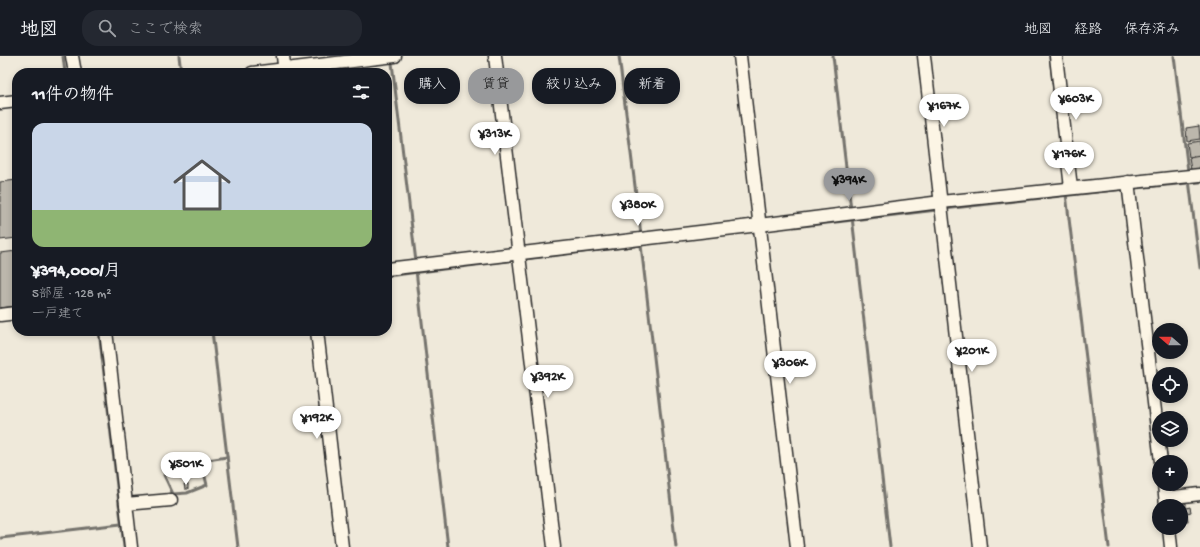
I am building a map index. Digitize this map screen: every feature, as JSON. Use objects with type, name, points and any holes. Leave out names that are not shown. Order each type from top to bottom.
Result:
[{"type":"street","points":[[72,56],[73,68]]},
{"type":"street","points":[[283,56],[285,68]]},
{"type":"street","points":[[307,68],[395,56]]},
{"type":"street","points":[[496,56],[554,547]]},
{"type":"street","points":[[740,56],[797,547]]},
{"type":"street","points":[[924,56],[980,547]]},
{"type":"street","points":[[1056,56],[1071,188]]},
{"type":"street","points":[[0,103],[12,102]]},
{"type":"street","points":[[392,268],[941,202],[1200,175]]},
{"type":"street","points":[[1128,182],[1160,455]]},
{"type":"street","points":[[0,315],[12,314]]},
{"type":"street","points":[[107,336],[131,547]]},
{"type":"street","points":[[317,336],[342,547]]},
{"type":"street","points":[[1179,499],[1200,494]]},
{"type":"street","points":[[126,504],[171,500]]},
{"type":"street","points":[[1170,535],[1171,547]]},
{"type":"building","points":[[1199,126],[1200,139],[1187,141],[1186,128]]},
{"type":"building","points":[[1200,141],[1200,155],[1189,157],[1187,143]]},
{"type":"building","points":[[1200,156],[1200,169],[1191,170],[1189,158]]},
{"type":"building","points":[[12,181],[12,239],[0,240],[0,182]]},
{"type":"building","points":[[12,252],[12,307],[0,308],[0,253]]},
{"type":"building","points":[[184,484],[188,484],[188,489],[185,489]]},
{"type":"building","points":[[1190,507],[1191,512],[1188,513],[1188,508]]},
{"type":"waterway","points":[[63,56],[64,68]]},
{"type":"waterway","points":[[179,56],[180,68]]},
{"type":"waterway","points":[[619,56],[641,235]]},
{"type":"waterway","points":[[833,56],[851,210]]},
{"type":"waterway","points":[[1050,56],[1056,110]]},
{"type":"waterway","points":[[1174,56],[1188,171]]},
{"type":"waterway","points":[[392,63],[416,262]]},
{"type":"waterway","points":[[1189,180],[1200,268]]},
{"type":"waterway","points":[[1135,188],[1200,182]]},
{"type":"waterway","points":[[944,209],[1125,189]]},
{"type":"waterway","points":[[1066,194],[1109,547]]},
{"type":"waterway","points":[[794,227],[937,210]]},
{"type":"waterway","points":[[852,217],[890,547]]},
{"type":"waterway","points":[[641,245],[676,547]]},
{"type":"waterway","points":[[525,259],[642,245]]},
{"type":"waterway","points":[[392,275],[516,260]]},
{"type":"waterway","points":[[416,270],[448,547]]},
{"type":"waterway","points":[[100,336],[124,547]]},
{"type":"waterway","points":[[213,336],[238,547]]},
{"type":"waterway","points":[[201,461],[207,485],[187,493],[173,494],[164,475],[201,461],[227,457]]},
{"type":"waterway","points":[[1,538],[121,524]]}]
